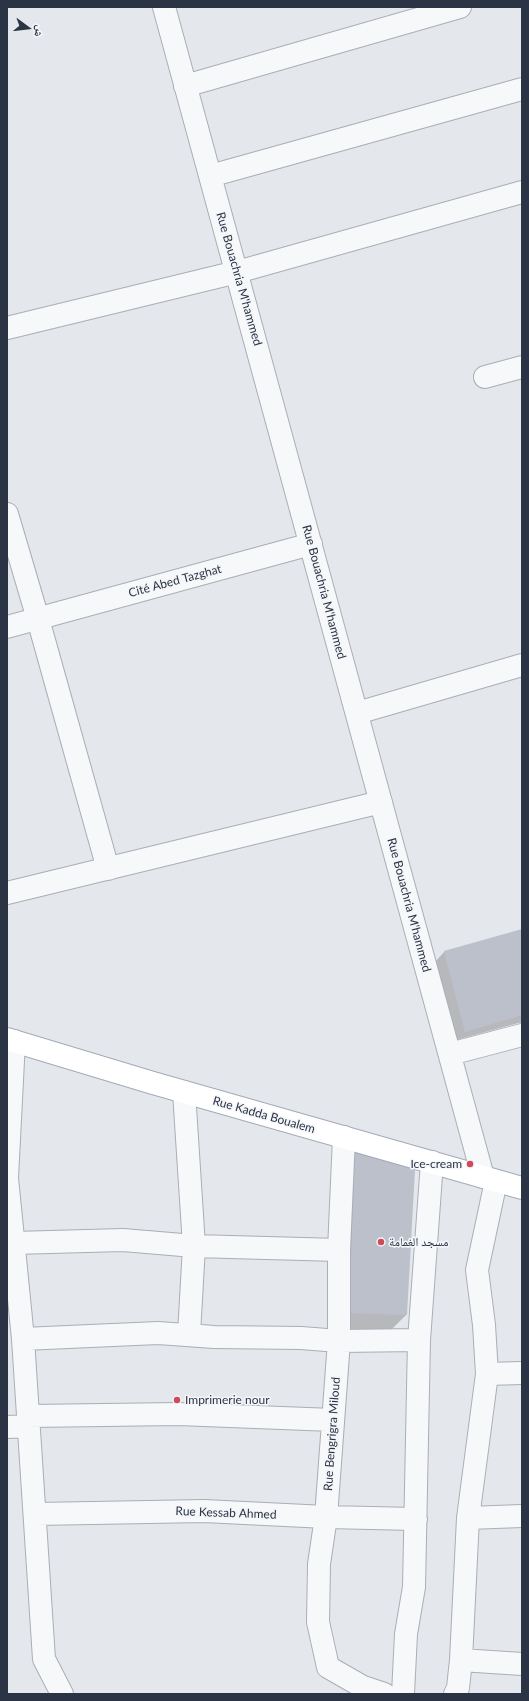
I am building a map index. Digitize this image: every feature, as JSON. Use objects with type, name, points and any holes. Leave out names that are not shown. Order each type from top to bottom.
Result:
[{"type":"main road","name":"Rue Kadda Boualem","points":[[10,1040],[184,1092],[522,1188]]},
{"type":"street","name":"Rue Bouachria M'hammed","points":[[164,7],[450,1054],[490,1179]]},
{"type":"street","points":[[185,86],[460,7]]},
{"type":"street","points":[[210,176],[522,89]]},
{"type":"street","points":[[7,328],[237,272],[522,192]]},
{"type":"street","points":[[485,377],[522,367]]},
{"type":"street","points":[[7,514],[108,869]]},
{"type":"street","name":"Cité Abed Tazghat","points":[[7,627],[311,544]]},
{"type":"street","points":[[357,713],[522,665]]},
{"type":"street","points":[[7,894],[381,802]]},
{"type":"street","points":[[450,1054],[522,1034]]},
{"type":"street","points":[[10,1040],[7,1178],[23,1339],[36,1514],[44,1659],[62,1694]]},
{"type":"street","points":[[184,1092],[194,1246],[189,1334]]},
{"type":"street","name":"Rue Bengrigra Miloud","points":[[344,1137],[339,1250],[339,1341],[326,1517],[319,1564],[318,1622],[328,1666],[363,1688],[384,1694]]},
{"type":"street","points":[[403,1694],[406,1634],[414,1587],[419,1340],[432,1162]]},
{"type":"street","points":[[455,1694],[458,1688],[461,1660],[468,1518],[487,1374],[484,1325],[477,1270],[490,1179]]},
{"type":"street","points":[[14,1243],[123,1240],[194,1246],[339,1250]]},
{"type":"street","points":[[23,1339],[158,1333],[189,1334],[214,1337],[302,1338],[339,1341],[419,1340]]},
{"type":"street","points":[[487,1374],[522,1374]]},
{"type":"street","points":[[7,1427],[29,1421],[178,1414],[333,1420]]},
{"type":"street","name":"Rue Kessab Ahmed","points":[[36,1514],[204,1511],[326,1517],[416,1519]]},
{"type":"street","points":[[468,1518],[522,1516]]},
{"type":"street","points":[[461,1660],[522,1664]]},
{"type":"building","points":[[522,929],[522,1015],[465,1032],[444,951]]},
{"type":"building","name":"مسجد الغمامة","points":[[355,1150],[415,1170],[407,1315],[349,1313]]},
{"type":"place","name":"Ice-cream","points":[[470,1164]]},
{"type":"place","name":"مسجد الغمامة","points":[[381,1242]]},
{"type":"place","name":"Imprimerie nour","points":[[177,1400]]}]
